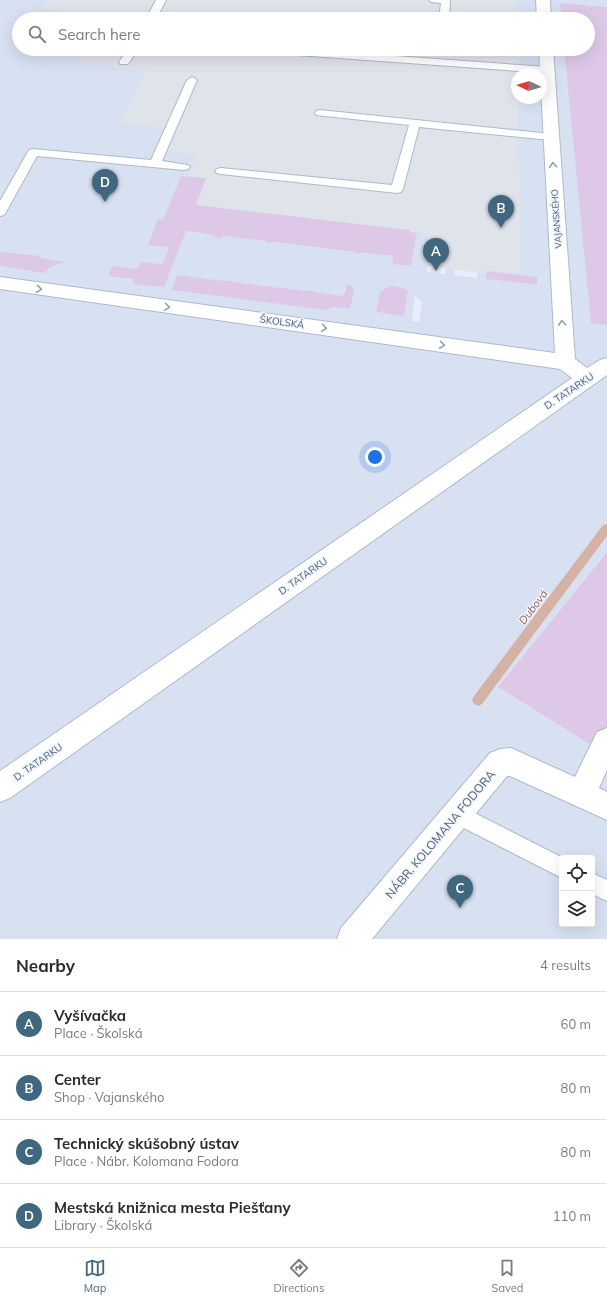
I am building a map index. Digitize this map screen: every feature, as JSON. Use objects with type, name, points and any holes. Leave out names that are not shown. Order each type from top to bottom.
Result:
[{"type":"street","points":[[543,0],[544,12]]},
{"type":"street","name":"VAJANSKÉHO","points":[[546,56],[547,68]]},
{"type":"street","name":"VAJANSKÉHO","points":[[547,70],[564,362]]},
{"type":"street","name":"ŠKOLSKÁ","points":[[0,283],[564,362]]},
{"type":"street","points":[[564,362],[587,378]]},
{"type":"street","name":"D. TATARKU","points":[[0,788],[587,378],[607,366]]},
{"type":"street","points":[[581,794],[607,741]]},
{"type":"street","name":"NÁBR. KOLOMANA FODORA","points":[[352,939],[500,763],[511,762],[607,806]]},
{"type":"lane","points":[[155,12],[162,0]]},
{"type":"lane","points":[[434,0],[446,1],[445,12]]},
{"type":"lane","points":[[124,62],[129,56]]},
{"type":"lane","points":[[355,56],[520,68]]},
{"type":"lane","points":[[440,56],[440,62]]},
{"type":"lane","points":[[155,164],[192,80]]},
{"type":"lane","points":[[320,112],[551,137]]},
{"type":"lane","points":[[221,171],[397,189],[415,123]]},
{"type":"lane","points":[[0,212],[33,152],[184,167]]},
{"type":"lane","points":[[457,814],[559,866]]},
{"type":"lane","points":[[595,885],[607,891]]},
{"type":"shaded area","points":[[0,0],[607,0],[607,7],[560,3],[561,12],[12,12],[12,56],[565,56],[591,324],[607,325],[607,552],[498,687],[607,755],[607,939],[0,939]],"holes":[[[186,231],[409,232],[417,233],[411,266],[392,263],[393,256],[363,253],[357,254],[355,252],[274,242],[268,243],[265,241],[224,236],[219,239],[214,235]],[[428,264],[446,266],[445,274],[427,272]],[[455,267],[478,270],[477,278],[454,275]],[[177,275],[225,281],[231,280],[233,282],[307,291],[311,290],[315,292],[343,296],[345,287],[350,309],[332,307]],[[536,277],[537,285],[486,279]],[[415,296],[422,302],[419,322],[412,321]]]},
{"type":"shaded area","points":[[47,0],[517,0],[517,12],[65,12],[42,9]]},
{"type":"shaded area","points":[[560,3],[607,7],[607,325],[591,324],[565,56],[595,56],[595,12],[561,12]]},
{"type":"shaded area","points":[[78,56],[518,56],[518,68],[511,68],[511,104],[518,104],[521,279],[423,265],[428,234],[196,205],[205,179],[188,177],[196,155],[154,151],[163,127],[120,123],[146,71],[74,62]]},
{"type":"shaded area","points":[[181,176],[206,178],[196,205],[409,230],[410,232],[417,233],[411,266],[392,264],[393,256],[363,253],[357,254],[355,252],[274,242],[268,243],[265,241],[224,236],[219,239],[214,235],[186,231],[164,287],[133,284],[134,279],[108,276],[112,266],[137,269],[141,262],[163,264],[169,247],[148,245],[158,219],[163,220]]},
{"type":"shaded area","points":[[0,252],[40,256],[39,258],[66,262],[52,266],[44,273],[0,266]]},
{"type":"shaded area","points":[[487,271],[537,277],[537,285],[486,279]]},
{"type":"shaded area","points":[[177,275],[225,281],[231,280],[233,282],[307,291],[311,290],[315,292],[343,296],[347,285],[352,286],[354,291],[350,309],[332,307],[326,310],[172,290]]},
{"type":"shaded area","points":[[395,286],[408,290],[404,316],[376,312],[380,292],[388,287]]},
{"type":"shaded area","points":[[607,552],[607,755],[498,687]]},
{"type":"waterway","name":"Dubová","points":[[478,700],[607,528]]},
{"type":"place","name":"Mestská knižnica mesta Piešťany","points":[[105,202]]},
{"type":"place","name":"Center","points":[[501,228]]},
{"type":"place","name":"Vyšívačka","points":[[436,271]]},
{"type":"place","name":"Technický skúšobný ústav","points":[[460,908]]}]
